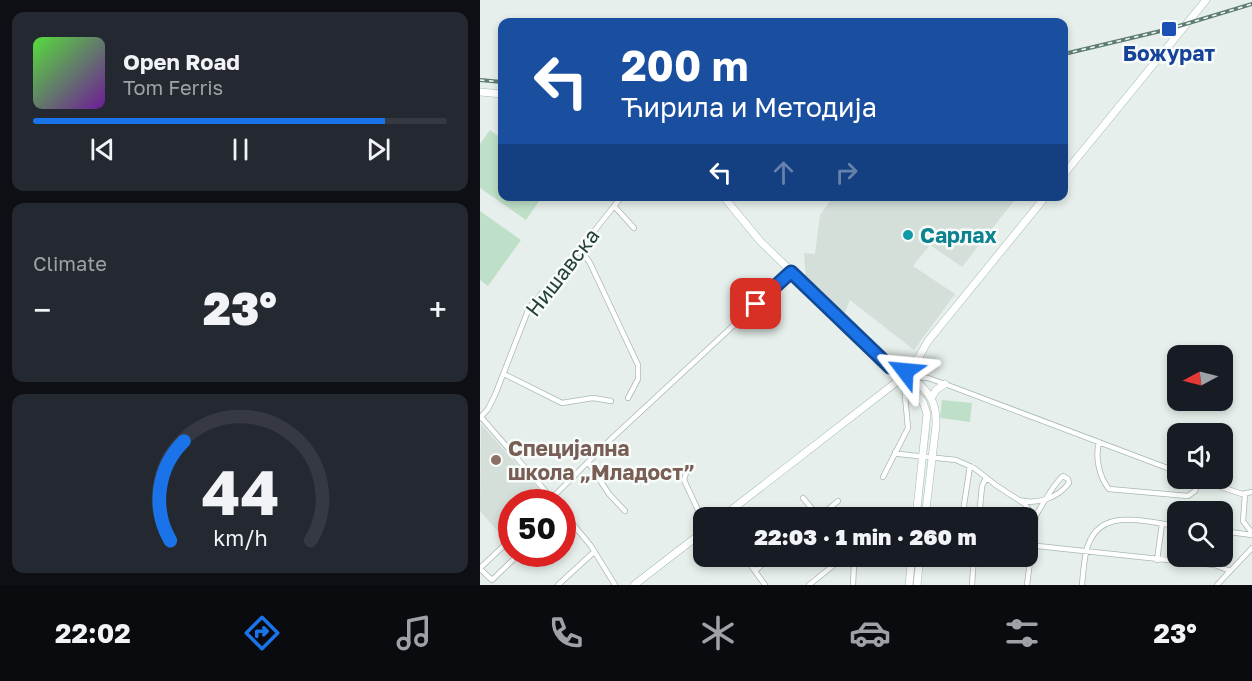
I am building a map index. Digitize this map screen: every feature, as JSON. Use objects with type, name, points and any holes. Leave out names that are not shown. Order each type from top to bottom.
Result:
[{"type":"main road","points":[[1068,169],[1206,0]]},
{"type":"main road","points":[[480,92],[498,94]]},
{"type":"main road","points":[[727,201],[760,241],[791,272],[890,367],[932,398]]},
{"type":"main road","points":[[735,507],[915,370],[928,341],[1042,201]]},
{"type":"main road","points":[[905,379],[926,409],[928,422],[917,507]]},
{"type":"main road","points":[[926,507],[936,417],[932,398],[936,390],[945,384]]},
{"type":"main road","points":[[634,585],[693,539]]},
{"type":"main road","points":[[909,585],[911,567]]},
{"type":"main road","points":[[917,585],[919,567]]},
{"type":"street","name":"Нишавска","points":[[480,417],[490,405],[504,374],[529,308],[618,201]]},
{"type":"street","points":[[614,206],[634,228]]},
{"type":"street","points":[[580,249],[590,263],[637,361],[638,379],[628,398]]},
{"type":"street","points":[[563,489],[588,462],[791,272]]},
{"type":"street","points":[[504,374],[562,403],[593,398],[611,401]]},
{"type":"street","points":[[883,477],[909,428],[905,379],[928,378],[1167,468]]},
{"type":"street","points":[[480,417],[542,489]]},
{"type":"street","points":[[1099,441],[1097,459],[1104,482],[1110,489],[1188,496],[1196,489]]},
{"type":"street","points":[[895,452],[956,460],[970,466],[1027,507]]},
{"type":"street","points":[[588,462],[609,494],[625,511]]},
{"type":"street","points":[[964,507],[970,466]]},
{"type":"street","points":[[686,473],[684,480],[697,507]]},
{"type":"street","points":[[1019,500],[1029,502],[1047,499],[1068,485],[1067,477],[1059,478],[1047,499],[1038,515]]},
{"type":"street","points":[[980,507],[982,486],[986,478]]},
{"type":"street","points":[[1229,489],[1245,494],[1252,492]]},
{"type":"street","points":[[1245,494],[1243,520],[1252,534]]},
{"type":"street","points":[[803,498],[811,507]]},
{"type":"street","points":[[831,507],[838,501]]},
{"type":"street","points":[[1082,585],[1086,552],[1093,533],[1107,522],[1120,519],[1167,525]]},
{"type":"street","points":[[1157,560],[1162,524]]},
{"type":"street","points":[[576,527],[591,546],[615,585]]},
{"type":"street","points":[[1233,532],[1252,534]]},
{"type":"street","points":[[1038,546],[1215,566],[1230,571]]},
{"type":"street","points":[[1216,585],[1252,548]]},
{"type":"street","points":[[497,585],[480,568],[498,551]]},
{"type":"street","points":[[558,585],[594,552]]},
{"type":"street","points":[[492,580],[506,567]]},
{"type":"street","points":[[752,567],[765,585]]},
{"type":"street","points":[[755,571],[760,567]]},
{"type":"street","points":[[809,585],[831,567]]},
{"type":"street","points":[[853,585],[854,567]]},
{"type":"street","points":[[972,585],[973,567]]},
{"type":"street","points":[[1027,585],[1028,567]]},
{"type":"shaded area","points":[[830,201],[1014,201],[962,267],[930,245],[913,266],[955,294],[914,350],[850,300],[843,318],[806,283],[804,253],[815,254],[820,215]]},
{"type":"shaded area","name":"Специјална школа „Младост”","points":[[481,424],[539,489],[498,489],[498,532],[480,511]]},
{"type":"green space","points":[[490,130],[498,136],[498,201],[480,188],[480,144]]},
{"type":"green space","points":[[499,201],[539,201],[526,220]]},
{"type":"green space","points":[[480,211],[521,240],[488,286],[480,280]]},
{"type":"green space","points":[[942,400],[972,403],[970,422],[940,418]]},
{"type":"railway","points":[[1068,53],[1169,29],[1252,4]]},
{"type":"railway","points":[[480,80],[498,82]]},
{"type":"place","name":"Божурат","points":[[1169,29]]},
{"type":"place","name":"Сарлах","points":[[908,235]]},
{"type":"place","name":"Специјална школа „Младост”","points":[[496,460]]},
{"type":"route","points":[[756,304],[791,272],[890,367],[905,371]]}]
